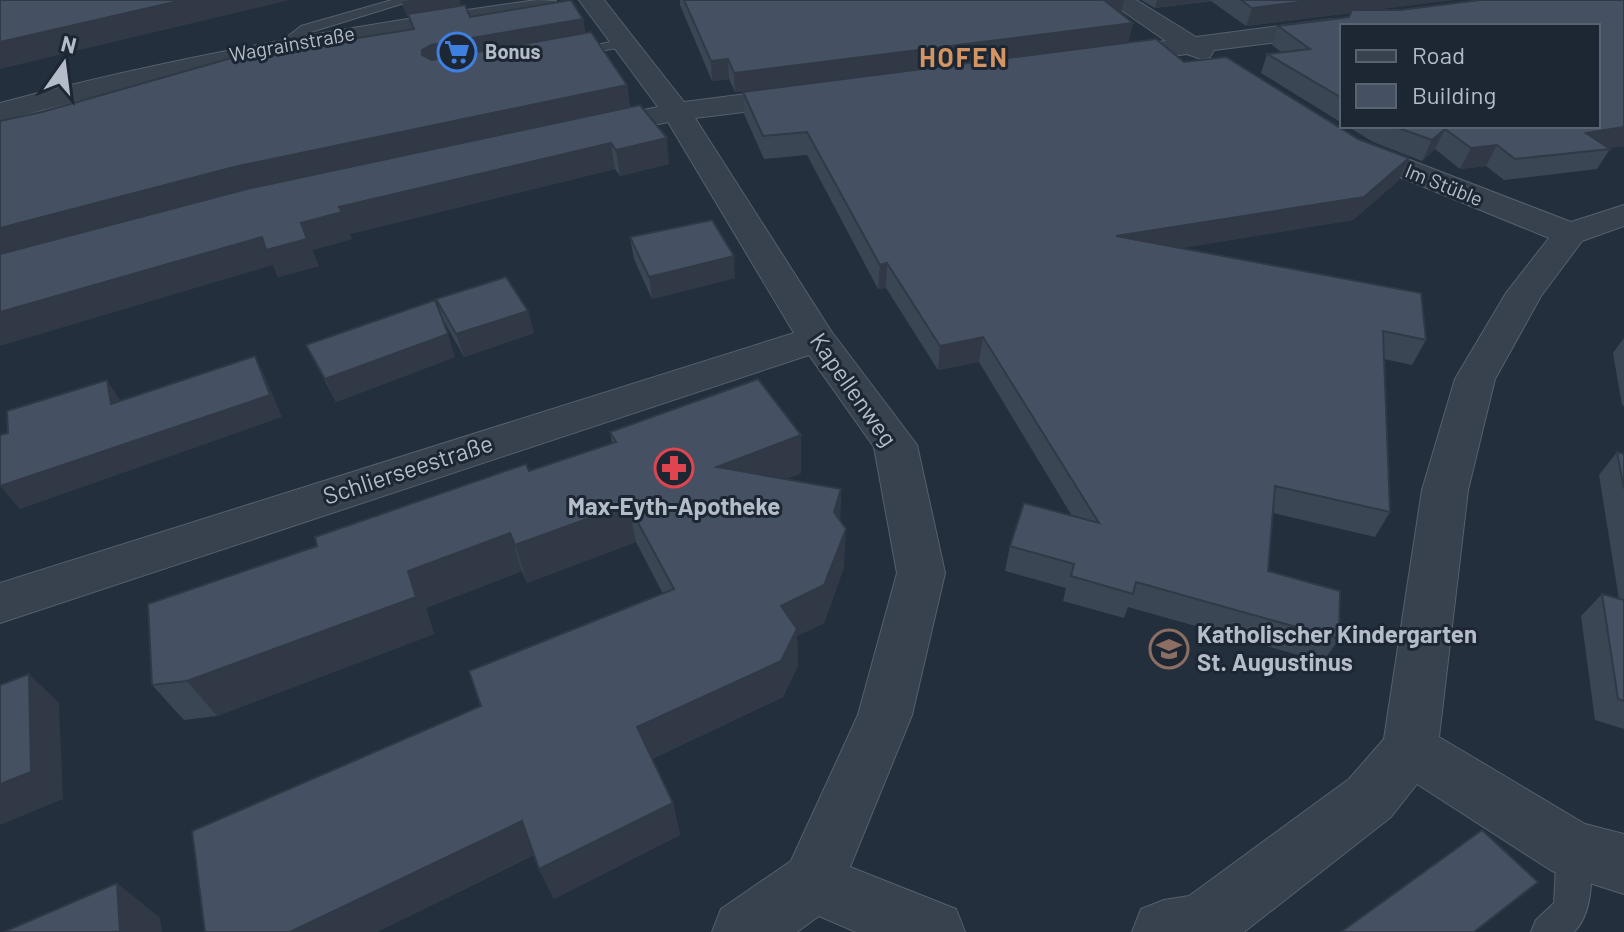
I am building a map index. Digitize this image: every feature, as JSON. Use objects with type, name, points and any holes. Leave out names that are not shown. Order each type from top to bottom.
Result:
[{"type":"street","name":"Wagrainstraße","points":[[0,112],[103,84],[284,45],[590,0]]},
{"type":"street","name":"Kapellenweg","points":[[590,0],[676,112],[817,339],[895,445],[921,573],[885,715],[813,883]]},
{"type":"street","points":[[1119,0],[1229,71]]},
{"type":"street","points":[[1355,24],[1363,23]]},
{"type":"street","points":[[1082,60],[1340,26]]},
{"type":"street","points":[[572,134],[676,112],[831,92]]},
{"type":"street","name":"Im Stüble","points":[[1320,128],[1361,152],[1570,234]]},
{"type":"street","points":[[1164,932],[1201,926],[1370,798],[1410,749],[1445,490],[1475,379],[1524,293],[1570,234],[1624,215]]},
{"type":"street","name":"Schlierseestraße","points":[[0,603],[817,339]]},
{"type":"street","points":[[1410,749],[1598,857]]},
{"type":"street","points":[[744,932],[813,883],[933,932]]},
{"type":"lane","points":[[284,45],[306,29],[407,0]]},
{"type":"lane","points":[[562,54],[624,43]]},
{"type":"lane","points":[[1548,932],[1571,911],[1598,857]]},
{"type":"building","points":[[0,0],[183,0],[0,42]]},
{"type":"building","points":[[571,0],[583,19],[431,45],[422,50],[422,55],[432,60],[591,32],[627,85],[238,166],[0,228],[0,121],[228,59],[414,29],[408,14],[465,5],[470,17]]},
{"type":"building","points":[[684,0],[1104,0],[1133,23],[734,73],[728,59],[711,61]]},
{"type":"building","points":[[1241,0],[1316,0],[1252,8]]},
{"type":"building","points":[[1480,0],[1624,0],[1624,127],[1586,133],[1610,149],[1515,159],[1497,145],[1471,148],[1445,129],[1432,140],[1399,128],[1600,128],[1600,24],[1340,24],[1340,97],[1267,54],[1310,49],[1278,26],[1349,17],[1352,10],[1400,10]]},
{"type":"building","points":[[1156,39],[1184,62],[1226,57],[1358,139],[1409,158],[1364,197],[1116,236],[1421,293],[1426,340],[1383,331],[1390,512],[1275,486],[1268,571],[1340,591],[1339,639],[1136,582],[1133,594],[1071,576],[1074,564],[1010,546],[1024,503],[1099,523],[983,337],[940,346],[887,263],[880,265],[807,132],[763,136],[743,92]]},
{"type":"building","points":[[640,105],[667,138],[616,150],[611,143],[339,207],[342,212],[301,223],[307,239],[266,250],[262,237],[0,312],[0,254],[247,189]]},
{"type":"building","points":[[712,220],[734,256],[649,277],[630,237]]},
{"type":"building","points":[[506,277],[528,311],[456,334],[436,299]]},
{"type":"building","points":[[435,300],[448,334],[325,379],[306,345]]},
{"type":"building","points":[[255,356],[270,395],[0,486],[0,435],[8,433],[7,411],[107,380],[111,404]]},
{"type":"building","points":[[758,379],[801,435],[717,467],[841,489],[834,512],[846,529],[824,585],[781,606],[797,629],[781,661],[637,727],[673,803],[539,869],[522,821],[290,932],[205,932],[192,831],[481,706],[469,671],[674,589],[628,504],[515,545],[510,533],[408,571],[416,597],[187,681],[152,685],[148,604],[317,546],[315,537],[526,464],[529,471],[616,442],[610,432]]},
{"type":"building","points":[[1617,452],[1624,454],[1624,489]]},
{"type":"building","points":[[1602,594],[1624,600],[1624,701],[1618,699]]},
{"type":"building","points":[[29,674],[31,772],[0,784],[0,685]]},
{"type":"building","points":[[1482,830],[1538,882],[1474,932],[1341,932]]},
{"type":"building","points":[[117,883],[120,932],[4,932]]},
{"type":"place","name":"Bonus","points":[[457,52]]},
{"type":"place","name":"Max-Eyth-Apotheke","points":[[674,468]]},
{"type":"place","name":"Katholischer Kindergarten St. Augustinus","points":[[1169,649]]},
{"type":"district","name":"HOFEN","points":[[964,58]]}]
